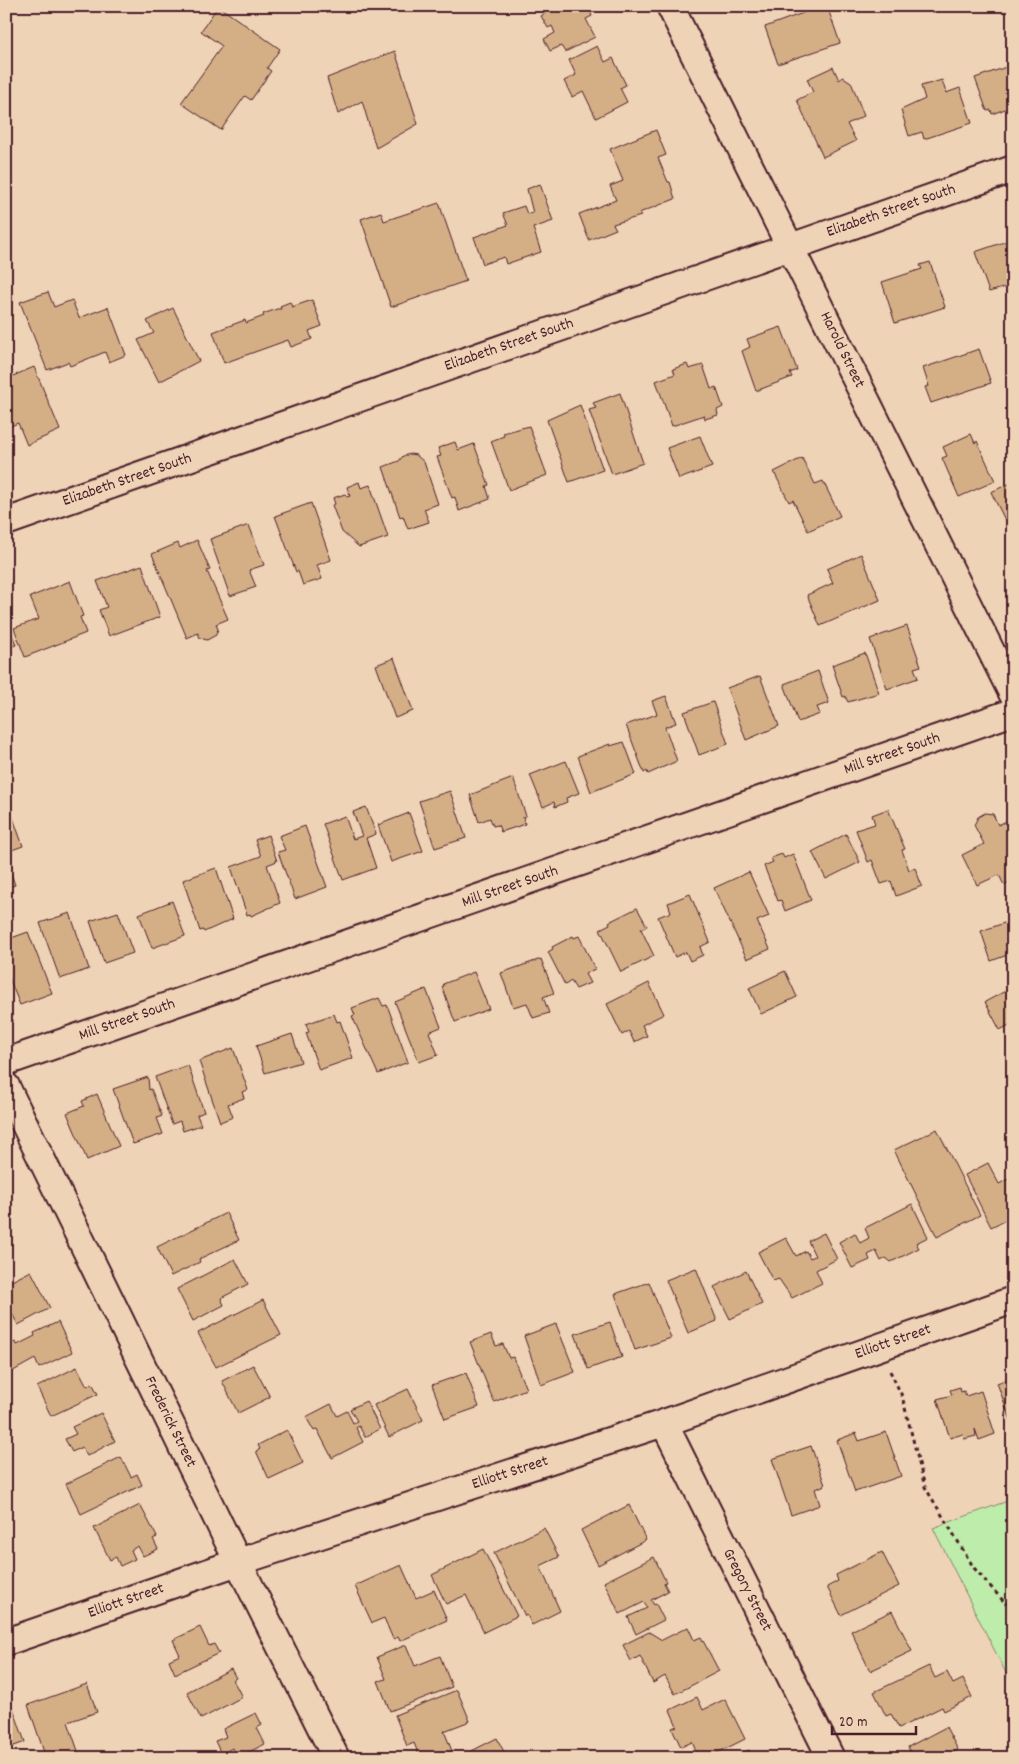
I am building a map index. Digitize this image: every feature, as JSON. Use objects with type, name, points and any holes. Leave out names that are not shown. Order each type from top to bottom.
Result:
[{"type":"street","name":"Harold Street","points":[[670,6],[1013,695]]},
{"type":"street","name":"Elizabeth Street South","points":[[6,522],[1013,169]]},
{"type":"street","name":"Mill Street South","points":[[6,1062],[1013,712]]},
{"type":"street","name":"Frederick Street","points":[[6,1086],[238,1562],[336,1758]]},
{"type":"street","name":"Elliott Street","points":[[6,1642],[238,1562],[664,1423],[1013,1300]]},
{"type":"street","name":"Gregory Street","points":[[664,1423],[831,1758]]},
{"type":"path","points":[[878,1348],[902,1396],[925,1488],[974,1568],[1013,1614]]},
{"type":"path","points":[[1006,1604],[1013,1595]]},
{"type":"green space","points":[[1013,1499],[1013,1687],[933,1528]]},
{"type":"building","points":[[218,6],[280,49],[267,68],[271,71],[251,100],[245,96],[221,130],[181,103],[222,46],[201,31]]},
{"type":"building","points":[[555,6],[588,6],[592,16],[586,19],[595,37],[565,52],[561,46],[550,51],[544,39],[555,33],[552,26],[548,28],[541,16]]},
{"type":"building","points":[[822,6],[827,6],[840,43],[778,64],[765,27]]},
{"type":"building","points":[[597,46],[605,62],[613,58],[626,85],[620,88],[627,102],[596,118],[583,91],[572,97],[564,81],[576,75],[569,60]]},
{"type":"building","points":[[395,51],[418,124],[376,148],[362,101],[338,114],[327,78]]},
{"type":"building","points":[[1012,65],[1013,106],[992,114],[991,110],[987,111],[975,78]]},
{"type":"building","points":[[833,67],[839,80],[843,77],[851,82],[864,116],[847,124],[856,141],[823,157],[797,100],[813,92],[807,79]]},
{"type":"building","points":[[942,80],[946,93],[960,88],[972,123],[924,139],[922,132],[909,136],[901,110],[925,99],[921,86]]},
{"type":"building","points":[[656,130],[666,155],[658,158],[668,182],[670,182],[675,199],[639,213],[641,216],[613,224],[616,229],[589,240],[579,214],[616,200],[610,186],[623,181],[610,149]]},
{"type":"building","points":[[540,184],[553,221],[533,228],[541,252],[506,264],[504,257],[483,264],[474,237],[508,225],[503,213],[524,206],[527,214],[533,213],[527,189]]},
{"type":"building","points":[[439,203],[466,281],[391,307],[361,219],[381,212],[384,221]]},
{"type":"building","points":[[1013,239],[1013,285],[989,292],[975,252]]},
{"type":"building","points":[[930,262],[945,307],[895,323],[882,282],[922,269],[920,265]]},
{"type":"building","points":[[48,292],[54,307],[72,300],[79,318],[108,307],[126,355],[109,362],[105,352],[70,366],[68,362],[47,370],[20,302]]},
{"type":"building","points":[[312,300],[322,326],[309,331],[312,339],[291,347],[288,340],[224,363],[213,332],[245,320],[246,323],[264,316],[263,314],[281,309],[280,306],[290,302],[292,307]]},
{"type":"building","points":[[173,308],[199,361],[159,382],[138,340],[154,333],[147,321]]},
{"type":"building","points":[[781,327],[797,370],[790,373],[792,377],[756,391],[742,351],[750,347],[747,339]]},
{"type":"building","points":[[979,349],[991,383],[931,403],[925,387],[929,386],[923,368]]},
{"type":"building","points":[[687,364],[689,369],[703,365],[711,389],[716,387],[723,407],[717,410],[718,415],[705,419],[704,415],[672,426],[656,381],[675,374],[673,369]]},
{"type":"building","points":[[34,367],[60,430],[27,445],[18,423],[6,428],[6,379]]},
{"type":"building","points":[[620,393],[643,463],[612,474],[589,410],[596,408],[593,403]]},
{"type":"building","points":[[580,405],[603,470],[569,482],[547,420]]},
{"type":"building","points":[[529,426],[547,475],[509,490],[491,441],[504,436],[503,433]]},
{"type":"building","points":[[971,434],[975,443],[977,441],[995,481],[959,497],[942,458],[947,456],[943,447]]},
{"type":"building","points":[[700,436],[712,467],[679,479],[667,448]]},
{"type":"building","points":[[455,442],[458,450],[474,444],[489,485],[486,486],[490,499],[459,511],[455,497],[452,498],[437,457],[441,456],[438,448]]},
{"type":"building","points":[[416,455],[424,462],[438,504],[424,509],[429,522],[408,529],[403,516],[400,517],[383,467],[399,461],[403,456]]},
{"type":"building","points":[[802,458],[815,484],[823,481],[840,516],[808,531],[793,500],[789,502],[774,472]]},
{"type":"building","points":[[359,482],[361,488],[370,485],[388,537],[359,547],[342,532],[332,505],[335,504],[333,498],[345,494],[347,497],[350,496],[347,487]]},
{"type":"building","points":[[1013,482],[1013,523],[1010,517],[1005,520],[991,492]]},
{"type":"building","points":[[311,503],[331,560],[317,565],[322,579],[303,585],[298,571],[296,572],[275,516]]},
{"type":"building","points":[[249,525],[264,565],[249,570],[256,587],[230,596],[210,539]]},
{"type":"building","points":[[197,540],[210,570],[207,571],[228,619],[216,624],[218,629],[216,635],[207,640],[200,638],[198,633],[187,638],[152,554],[178,543],[180,548]]},
{"type":"building","points":[[861,554],[880,600],[820,626],[807,595],[833,583],[827,569]]},
{"type":"building","points":[[142,565],[160,617],[109,636],[99,610],[107,607],[97,581]]},
{"type":"building","points":[[70,581],[83,616],[80,617],[86,633],[25,657],[14,628],[39,619],[30,597]]},
{"type":"building","points":[[6,617],[16,645],[6,648]]},
{"type":"building","points":[[907,626],[921,666],[914,668],[918,678],[887,689],[870,639]]},
{"type":"building","points":[[865,653],[879,693],[848,702],[845,696],[843,697],[832,665]]},
{"type":"building","points":[[394,658],[413,711],[395,718],[376,665]]},
{"type":"building","points":[[818,671],[829,703],[817,707],[820,714],[798,722],[784,684]]},
{"type":"building","points":[[760,676],[779,726],[746,740],[727,688]]},
{"type":"building","points":[[666,696],[676,723],[665,727],[677,761],[648,774],[647,771],[644,773],[626,725],[657,714],[652,701]]},
{"type":"building","points":[[713,702],[728,744],[699,755],[684,712]]},
{"type":"building","points":[[624,742],[636,774],[591,792],[578,756],[610,744],[610,746]]},
{"type":"building","points":[[566,761],[579,793],[566,798],[567,802],[555,807],[554,802],[543,807],[530,775]]},
{"type":"building","points":[[513,778],[526,816],[523,817],[525,824],[501,832],[498,825],[493,826],[490,818],[479,822],[470,795]]},
{"type":"building","points":[[450,791],[466,838],[435,848],[419,801]]},
{"type":"building","points":[[6,798],[23,846],[6,852]]},
{"type":"building","points":[[366,807],[376,834],[366,838],[376,868],[343,880],[323,824],[345,816],[353,839],[362,836],[353,812]]},
{"type":"building","points":[[888,809],[905,849],[902,850],[909,870],[915,868],[922,886],[896,896],[891,881],[881,884],[872,860],[868,862],[856,830],[875,824],[872,815]]},
{"type":"building","points":[[409,813],[423,851],[391,862],[378,825]]},
{"type":"building","points":[[985,813],[993,814],[998,825],[1013,818],[1013,880],[1004,885],[999,875],[977,885],[962,855],[984,844],[974,825],[978,817]]},
{"type":"building","points":[[305,826],[327,887],[295,899],[278,852],[285,850],[279,836]]},
{"type":"building","points":[[846,834],[860,862],[826,879],[812,852]]},
{"type":"building","points":[[268,835],[277,861],[267,865],[280,903],[251,916],[250,914],[247,915],[231,867],[261,856],[255,840]]},
{"type":"building","points":[[782,854],[784,858],[793,854],[811,900],[785,911],[781,900],[778,901],[764,866],[773,862],[771,858]]},
{"type":"building","points":[[6,859],[15,885],[6,888]]},
{"type":"building","points":[[216,868],[233,919],[204,932],[203,930],[200,931],[183,880]]},
{"type":"building","points":[[749,872],[769,916],[757,921],[770,949],[747,959],[714,888]]},
{"type":"building","points":[[690,894],[710,942],[700,947],[703,955],[690,961],[686,952],[675,957],[658,917],[671,912],[668,903]]},
{"type":"building","points":[[172,901],[185,936],[152,948],[139,914]]},
{"type":"building","points":[[637,908],[647,926],[641,929],[654,956],[621,972],[600,929],[610,924],[609,922]]},
{"type":"building","points":[[118,912],[133,953],[104,963],[90,921]]},
{"type":"building","points":[[70,913],[89,969],[60,979],[40,923]]},
{"type":"building","points":[[1013,920],[1013,963],[1010,954],[991,961],[981,931]]},
{"type":"building","points":[[28,932],[52,993],[20,1005],[6,971],[6,940]]},
{"type":"building","points":[[573,936],[574,938],[579,936],[595,969],[585,974],[590,983],[576,989],[571,981],[565,985],[548,952],[553,949],[552,947]]},
{"type":"building","points":[[541,959],[554,993],[543,997],[549,1013],[533,1018],[527,1003],[513,1007],[501,973]]},
{"type":"building","points":[[785,971],[797,997],[761,1014],[749,988]]},
{"type":"building","points":[[474,972],[489,1009],[455,1022],[442,987],[444,986],[443,984]]},
{"type":"building","points":[[649,983],[664,1014],[642,1025],[647,1036],[634,1042],[629,1031],[622,1035],[607,1004]]},
{"type":"building","points":[[426,989],[441,1027],[429,1032],[438,1055],[419,1062],[395,1002]]},
{"type":"building","points":[[1009,989],[1013,996],[1013,1023],[1000,1030],[985,1002]]},
{"type":"building","points":[[379,998],[383,1006],[387,1005],[408,1062],[378,1074],[352,1016],[355,1015],[352,1008]]},
{"type":"building","points":[[334,1014],[337,1022],[340,1021],[353,1058],[319,1070],[306,1033],[309,1032],[306,1024]]},
{"type":"building","points":[[292,1034],[301,1062],[265,1073],[256,1046]]},
{"type":"building","points":[[233,1048],[248,1090],[242,1092],[244,1098],[228,1104],[233,1117],[220,1122],[199,1061]]},
{"type":"building","points":[[188,1065],[204,1112],[197,1115],[201,1125],[183,1131],[180,1121],[172,1124],[155,1077]]},
{"type":"building","points":[[148,1077],[149,1090],[151,1089],[162,1116],[157,1118],[163,1134],[133,1144],[113,1089]]},
{"type":"building","points":[[97,1094],[119,1146],[87,1160],[67,1113],[84,1106],[82,1101]]},
{"type":"building","points":[[937,1129],[980,1215],[937,1237],[894,1150]]},
{"type":"building","points":[[988,1163],[999,1184],[1008,1179],[1013,1188],[1013,1216],[991,1227],[965,1175]]},
{"type":"building","points":[[912,1204],[928,1237],[916,1243],[919,1248],[891,1262],[886,1258],[881,1261],[876,1251],[868,1255],[870,1260],[852,1268],[839,1242],[855,1233],[860,1243],[869,1238],[865,1228]]},
{"type":"building","points":[[226,1213],[239,1240],[199,1259],[200,1262],[171,1276],[157,1247]]},
{"type":"building","points":[[824,1233],[837,1259],[816,1270],[822,1283],[792,1298],[779,1279],[773,1281],[758,1252],[786,1238],[796,1256],[806,1251],[810,1258],[815,1256],[808,1241]]},
{"type":"building","points":[[235,1259],[248,1284],[221,1298],[224,1305],[193,1321],[177,1289]]},
{"type":"building","points":[[696,1268],[717,1321],[688,1333],[666,1280]]},
{"type":"building","points":[[31,1271],[50,1308],[18,1325],[6,1302],[6,1284]]},
{"type":"building","points":[[746,1271],[762,1304],[730,1319],[714,1287]]},
{"type":"building","points":[[649,1282],[671,1338],[635,1350],[615,1294]]},
{"type":"building","points":[[263,1300],[281,1335],[216,1367],[198,1333]]},
{"type":"building","points":[[58,1322],[72,1352],[39,1368],[35,1359],[6,1375],[6,1346],[15,1342],[17,1345],[35,1336],[34,1333]]},
{"type":"building","points":[[610,1322],[622,1357],[588,1369],[575,1334]]},
{"type":"building","points":[[556,1324],[575,1372],[541,1385],[524,1336]]},
{"type":"building","points":[[491,1334],[496,1346],[503,1344],[509,1358],[513,1357],[526,1389],[494,1402],[470,1342]]},
{"type":"building","points":[[253,1365],[270,1397],[238,1413],[222,1381]]},
{"type":"building","points":[[77,1367],[87,1386],[92,1383],[98,1394],[51,1416],[37,1387]]},
{"type":"building","points":[[466,1373],[479,1407],[445,1419],[432,1385]]},
{"type":"building","points":[[1013,1377],[1013,1426],[997,1383]]},
{"type":"building","points":[[960,1387],[961,1392],[964,1391],[966,1396],[981,1391],[995,1434],[979,1440],[975,1429],[976,1436],[964,1439],[963,1434],[950,1438],[937,1399],[952,1395],[950,1390]]},
{"type":"building","points":[[408,1389],[423,1420],[389,1437],[374,1405]]},
{"type":"building","points":[[366,1401],[380,1429],[365,1437],[359,1426],[356,1428],[363,1442],[332,1458],[317,1429],[314,1431],[306,1417],[331,1404],[337,1416],[347,1411],[353,1423],[357,1421],[350,1409]]},
{"type":"building","points":[[101,1413],[115,1441],[87,1456],[82,1447],[72,1452],[65,1439],[76,1434],[72,1427]]},
{"type":"building","points":[[287,1430],[303,1463],[269,1479],[256,1451],[260,1449],[258,1445]]},
{"type":"building","points":[[886,1432],[901,1476],[855,1492],[837,1440],[856,1433],[859,1441]]},
{"type":"building","points":[[811,1446],[825,1485],[815,1489],[820,1505],[791,1515],[772,1459]]},
{"type":"building","points":[[121,1457],[131,1477],[137,1474],[142,1485],[81,1514],[66,1484]]},
{"type":"building","points":[[140,1505],[157,1537],[153,1539],[158,1549],[143,1556],[138,1546],[131,1550],[135,1559],[120,1566],[116,1557],[110,1560],[94,1528]]},
{"type":"building","points":[[629,1505],[646,1540],[598,1565],[581,1530]]},
{"type":"building","points":[[544,1528],[559,1557],[540,1566],[560,1611],[532,1625],[527,1615],[525,1616],[494,1553]]},
{"type":"building","points":[[483,1549],[517,1616],[484,1632],[466,1595],[446,1604],[432,1575]]},
{"type":"building","points":[[882,1552],[899,1586],[841,1615],[827,1587],[838,1581],[836,1575]]},
{"type":"building","points":[[654,1557],[666,1582],[664,1583],[668,1591],[651,1600],[654,1605],[656,1604],[664,1620],[636,1634],[628,1617],[647,1608],[644,1602],[620,1614],[604,1582]]},
{"type":"building","points":[[401,1565],[416,1598],[434,1590],[447,1620],[400,1641],[398,1637],[393,1639],[384,1618],[372,1623],[355,1586]]},
{"type":"building","points":[[892,1611],[912,1651],[870,1671],[851,1631]]},
{"type":"building","points":[[200,1627],[209,1646],[214,1644],[219,1653],[175,1674],[169,1660],[180,1655],[173,1640]]},
{"type":"building","points":[[688,1627],[694,1640],[701,1637],[719,1671],[675,1694],[665,1676],[653,1683],[640,1656],[631,1661],[623,1645],[649,1632],[662,1640]]},
{"type":"building","points":[[406,1645],[415,1666],[440,1656],[452,1687],[390,1711],[378,1681],[386,1679],[377,1657]]},
{"type":"building","points":[[929,1666],[935,1678],[947,1672],[953,1684],[963,1679],[972,1697],[944,1711],[942,1707],[899,1728],[891,1714],[886,1716],[874,1692]]},
{"type":"building","points":[[231,1669],[236,1678],[233,1680],[242,1697],[201,1719],[187,1692]]},
{"type":"building","points":[[87,1684],[97,1712],[68,1722],[78,1751],[59,1758],[46,1758],[28,1705]]},
{"type":"building","points":[[457,1690],[470,1721],[444,1731],[452,1751],[435,1758],[420,1758],[414,1743],[407,1746],[395,1715]]},
{"type":"building","points":[[697,1697],[703,1710],[725,1699],[745,1739],[707,1758],[699,1758],[692,1742],[681,1747],[672,1728],[677,1726],[670,1710]]},
{"type":"building","points":[[13,1708],[25,1742],[6,1749],[6,1711]]},
{"type":"building","points":[[256,1713],[262,1725],[257,1728],[265,1744],[237,1758],[232,1748],[221,1754],[215,1741],[226,1737],[223,1729]]},
{"type":"building","points":[[946,1727],[958,1750],[949,1755],[951,1758],[913,1758],[908,1747]]},
{"type":"building","points":[[497,1738],[507,1758],[458,1758]]},
{"type":"building","points":[[749,1750],[753,1758],[733,1758]]}]
